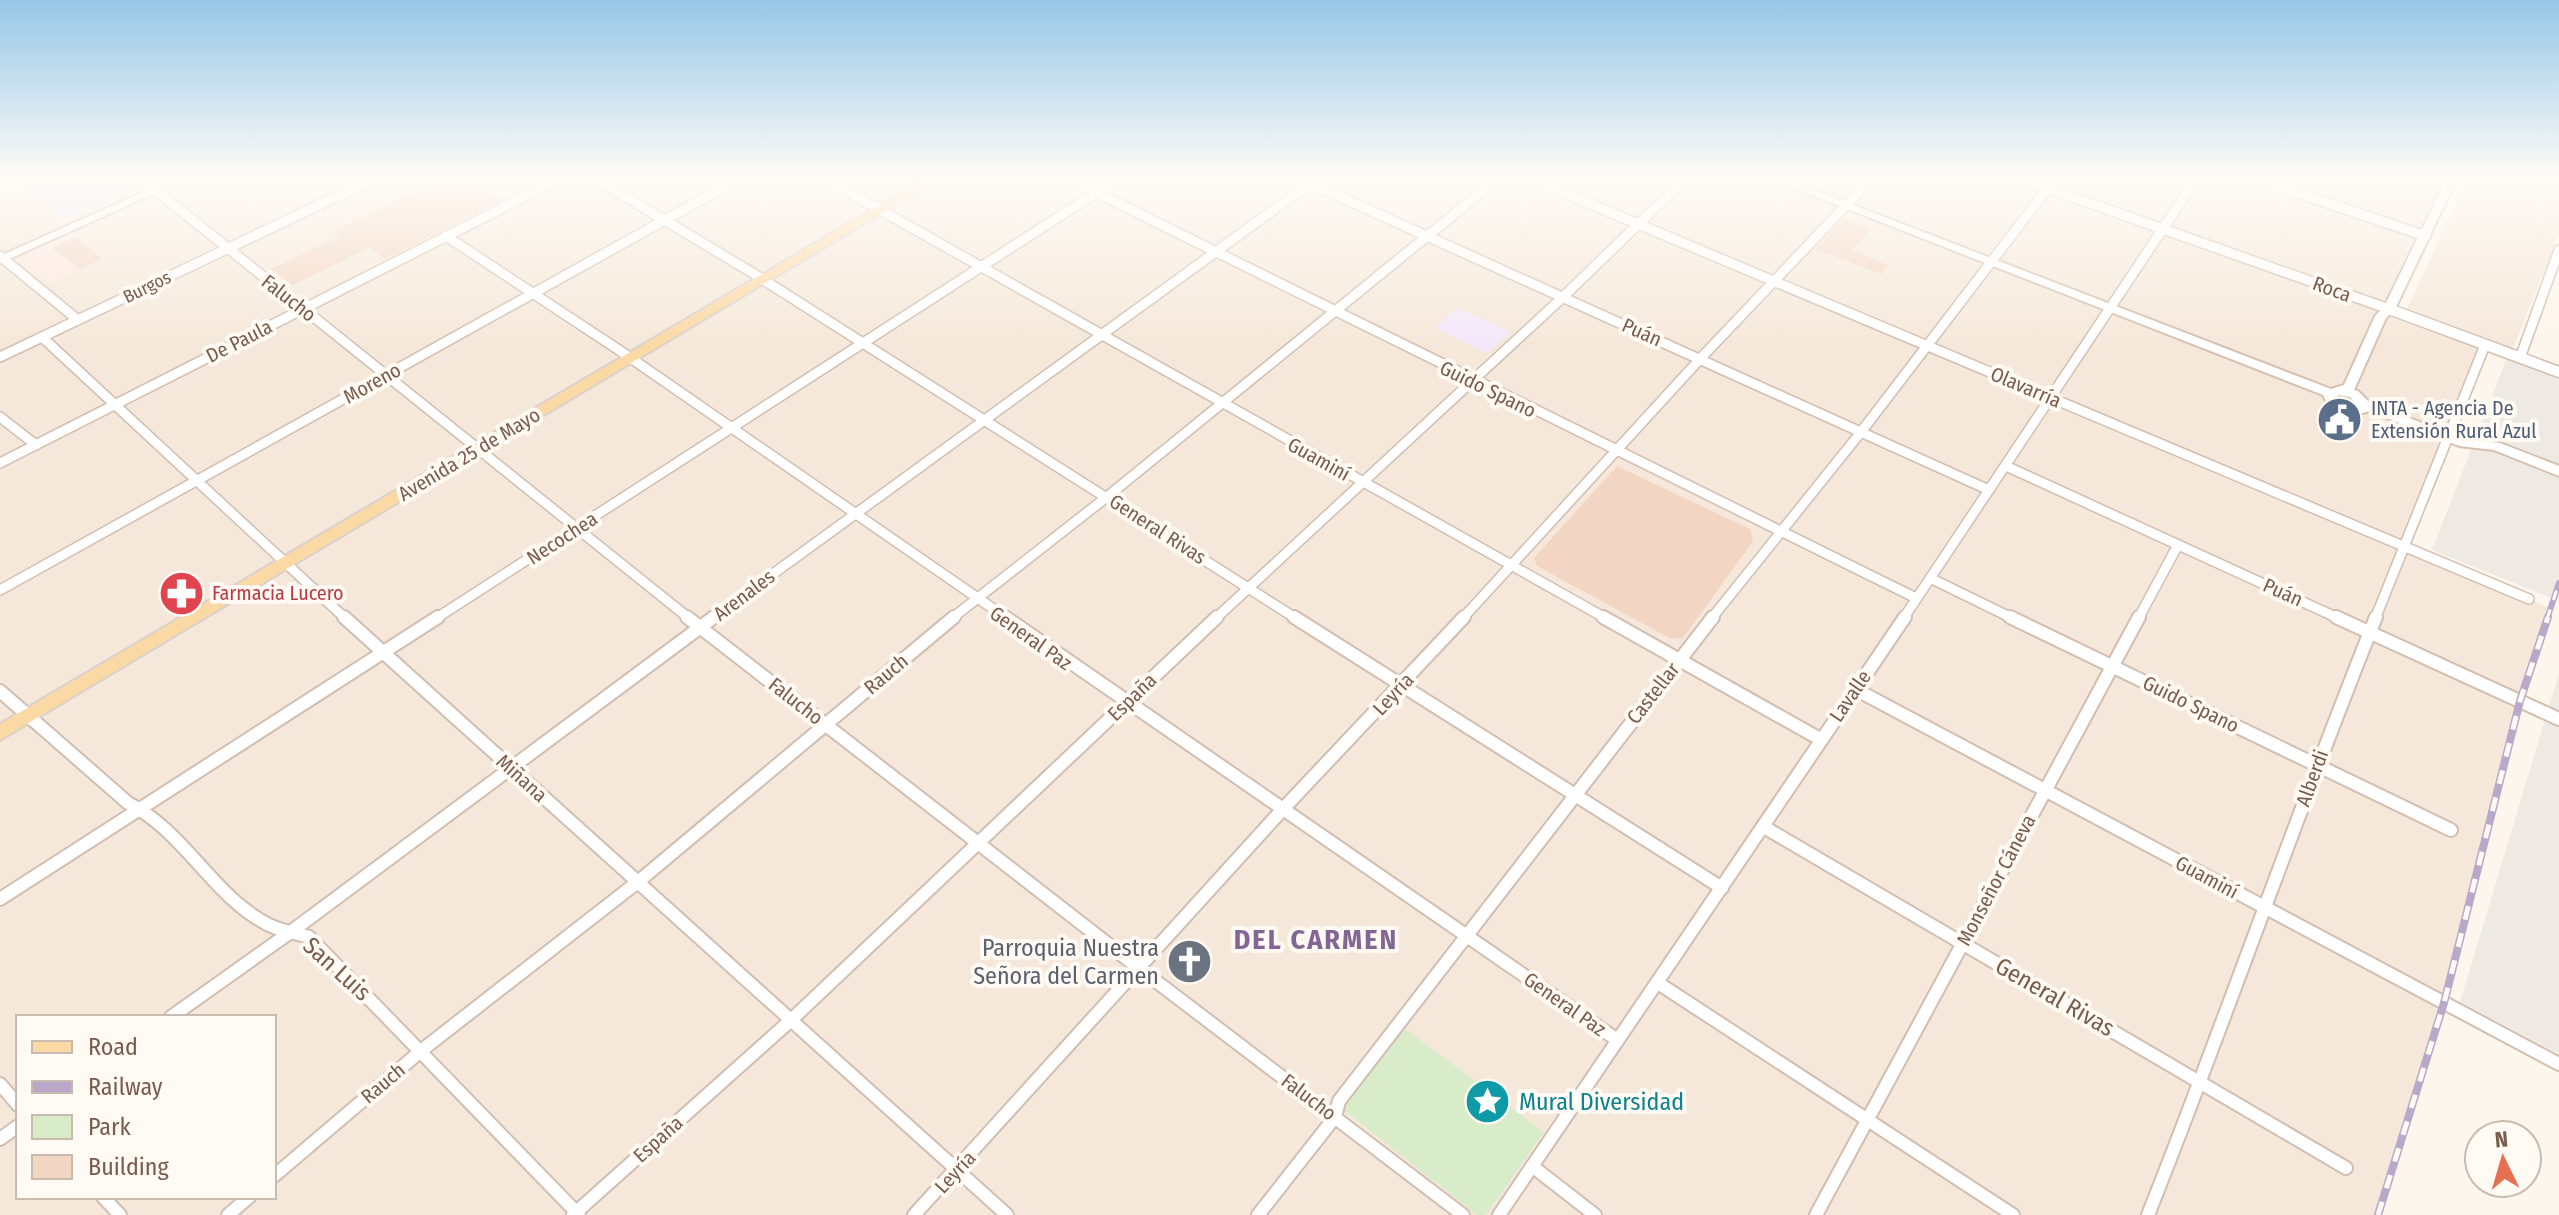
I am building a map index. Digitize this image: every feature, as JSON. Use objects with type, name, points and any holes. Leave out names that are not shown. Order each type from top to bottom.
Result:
[{"type":"main road","points":[[1,258],[59,233]]},
{"type":"main road","name":"Avenida 25 de Mayo","points":[[0,733],[24,713],[835,233]]},
{"type":"main road","points":[[1912,233],[2333,394],[2445,441],[2496,446],[2559,471]]},
{"type":"main road","points":[[2333,394],[2349,388],[2381,316],[2389,309],[2427,233]]},
{"type":"main road","points":[[2361,405],[2357,391],[2390,318],[2389,309]]},
{"type":"main road","points":[[2333,394],[2339,409],[2361,405]]},
{"type":"main road","name":"Avenida 25 de Mayo","points":[[0,721],[24,713]]},
{"type":"street","name":"Falucho","points":[[206,233],[978,845],[1463,1215]]},
{"type":"street","name":"Burgos","points":[[0,357],[258,233]]},
{"type":"street","name":"De Paula","points":[[0,463],[453,233]]},
{"type":"street","name":"Moreno","points":[[0,590],[644,233]]},
{"type":"street","name":"General Rivas","points":[[684,233],[1108,496],[1401,686],[1722,888]]},
{"type":"street","name":"Guaminí","points":[[920,233],[1820,739]]},
{"type":"street","name":"Necochea","points":[[0,899],[1035,233]]},
{"type":"street","name":"Guido Spano","points":[[1174,233],[1916,598]]},
{"type":"street","name":"Arenales","points":[[174,1015],[292,931],[852,514],[1242,233]]},
{"type":"street","name":"Puán","points":[[1422,233],[1989,490]]},
{"type":"street","name":"Rauch","points":[[276,1174],[422,1050],[639,881],[975,599],[1108,496],[1430,233]]},
{"type":"street","name":"España","points":[[576,1214],[790,1021],[1629,233]]},
{"type":"street","name":"Olavarría","points":[[1656,233],[2529,599]]},
{"type":"street","name":"Leyría","points":[[914,1215],[1282,810],[1401,686],[1700,359],[1822,233]]},
{"type":"street","name":"Castellar","points":[[1258,1215],[1335,1117],[1339,1101],[1575,793],[2015,233]]},
{"type":"street","name":"Lavalle","points":[[1499,1215],[2053,398],[2159,233]]},
{"type":"street","name":"Roca","points":[[2175,233],[2559,372]]},
{"type":"street","points":[[2416,233],[2426,236]]},
{"type":"street","name":"General Paz","points":[[446,236],[534,293],[1616,1039]]},
{"type":"street","points":[[2520,358],[2559,250]]},
{"type":"street","points":[[1,258],[78,320]]},
{"type":"street","name":"Miñana","points":[[42,337],[384,654],[1007,1215]]},
{"type":"street","name":"Alberdi","points":[[2148,1215],[2201,1082],[2316,765],[2485,345]]},
{"type":"street","points":[[0,417],[36,445]]},
{"type":"street","name":"Puán","points":[[2006,466],[2559,719]]},
{"type":"street","name":"Monseñor Cáneva","points":[[1816,1215],[1869,1122],[1962,942],[2178,545]]},
{"type":"street","name":"Guido Spano","points":[[1930,578],[2451,830]]},
{"type":"street","name":"Guaminí","points":[[1855,689],[2559,1064]]},
{"type":"street","name":"San Luis","points":[[0,691],[139,809],[152,815],[245,910],[270,926],[309,937],[422,1050],[576,1214]]},
{"type":"street","name":"General Rivas","points":[[1764,827],[2346,1168]]},
{"type":"street","points":[[1658,983],[2013,1215]]},
{"type":"street","points":[[0,1084],[16,1103]]},
{"type":"street","points":[[1532,1166],[1595,1215]]},
{"type":"street","points":[[105,1199],[120,1215]]},
{"type":"street","points":[[228,1215],[247,1199]]},
{"type":"shaded area","points":[[0,233],[2426,233],[2389,309],[2485,345],[2402,546],[2551,608],[2520,701],[2444,1003],[2378,1215],[0,1215]]},
{"type":"shaded area","points":[[2443,233],[2559,233],[2512,351],[2405,313]]},
{"type":"shaded area","points":[[71,234],[102,259],[50,283],[19,257]]},
{"type":"shaded area","points":[[1458,308],[1510,332],[1487,353],[1435,328]]},
{"type":"shaded area","points":[[2508,355],[2559,373],[2559,601],[2432,550]]},
{"type":"shaded area","points":[[2559,673],[2559,1054],[2460,1002]]},
{"type":"green space","points":[[1404,1028],[1544,1132],[1486,1215],[1477,1215],[1341,1108]]},
{"type":"building","points":[[336,233],[437,233],[385,259],[369,248],[292,285],[271,269],[340,236]]},
{"type":"building","points":[[1831,233],[1868,233],[1852,250],[1888,265],[1881,274],[1815,249]]},
{"type":"building","points":[[75,237],[102,259],[80,269],[52,248]]},
{"type":"building","points":[[1617,466],[1750,529],[1753,541],[1683,638],[1671,639],[1537,566],[1534,558]]},
{"type":"railway","points":[[2547,619],[2559,583]]},
{"type":"railway","points":[[2378,1215],[2444,1003],[2520,701],[2548,617]]},
{"type":"place","name":"INTA - Agencia De Extensión Rural Azul","points":[[2340,419]]},
{"type":"place","name":"Farmacia Lucero","points":[[181,593]]},
{"type":"place","name":"Parroquia Nuestra Señora del Carmen","points":[[1190,962]]},
{"type":"place","name":"Mural Diversidad","points":[[1488,1102]]},
{"type":"district","name":"DEL CARMEN","points":[[1316,939]]}]
